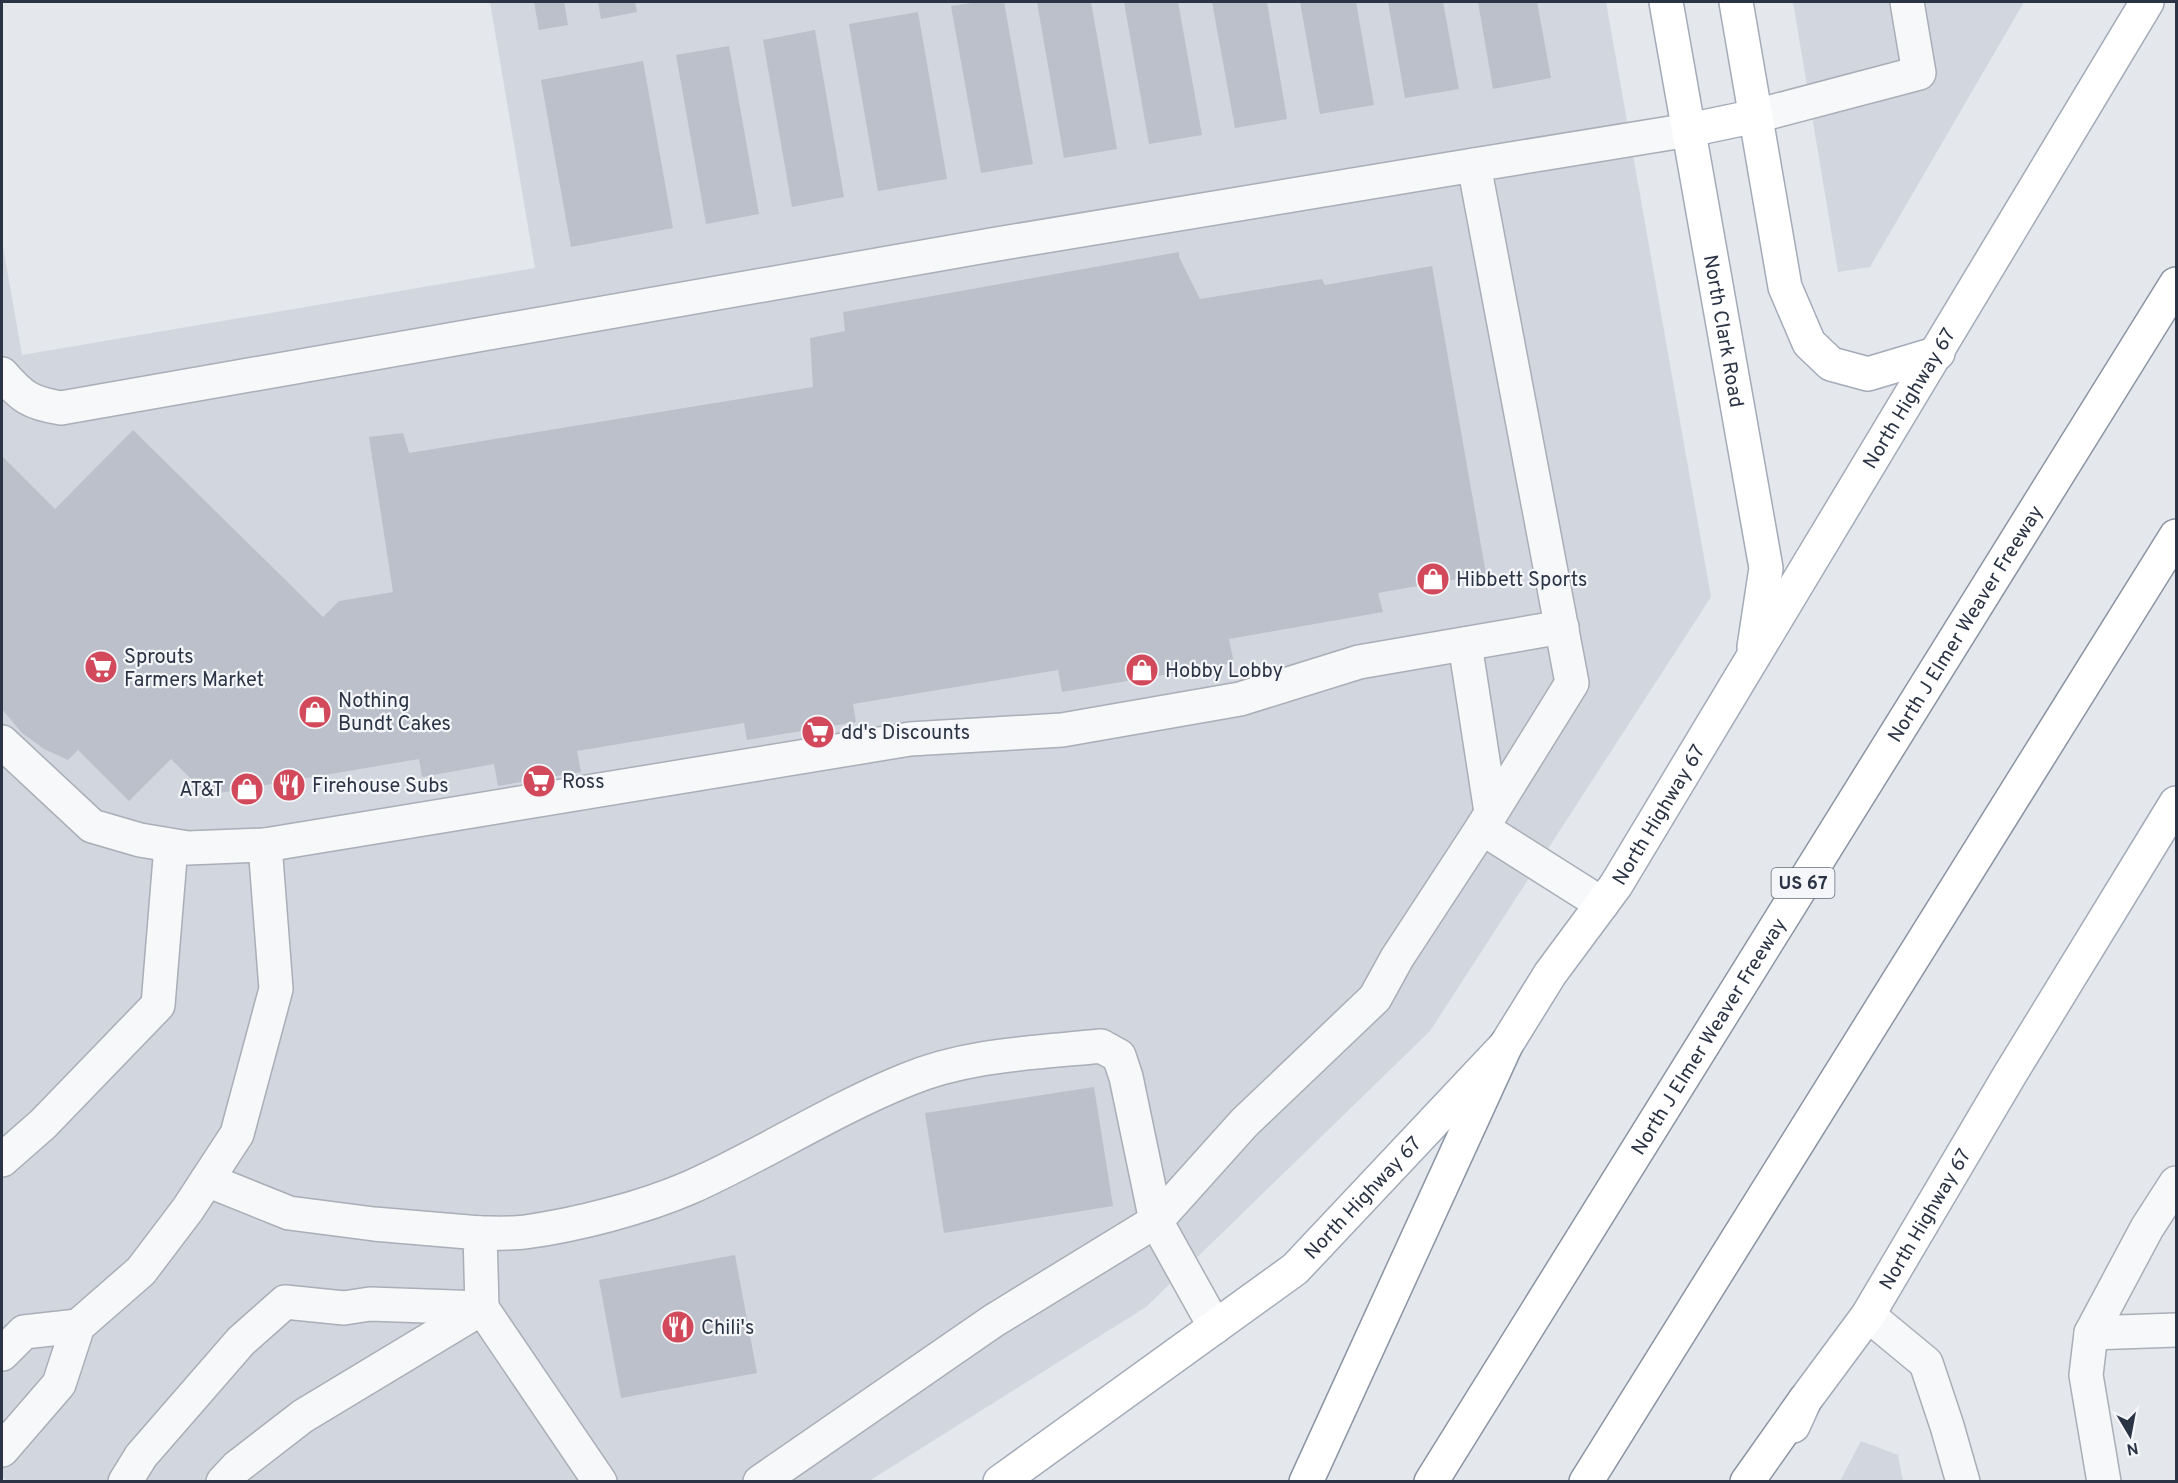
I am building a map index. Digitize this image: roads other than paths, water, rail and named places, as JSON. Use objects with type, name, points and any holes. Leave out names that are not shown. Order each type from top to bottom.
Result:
[{"type":"main road","name":"North Clark Road","points":[[1666,2],[1766,568],[1752,662]]},
{"type":"main road","points":[[1736,2],[1785,287],[1809,343],[1831,364],[1868,374],[1938,352]]},
{"type":"main road","name":"North Highway 67","points":[[1000,1482],[1295,1269],[1506,1045],[1550,974],[1616,885],[2147,2]]},
{"type":"main road","points":[[1689,130],[1756,116]]},
{"type":"main road","name":"North J Elmer Weaver Freeway","points":[[1431,1482],[2176,284]]},
{"type":"main road","points":[[1586,1482],[2176,536]]},
{"type":"main road","name":"North Highway 67","points":[[1767,1482],[1804,1400],[1868,1315],[2009,1076],[2176,803]]},
{"type":"main road","points":[[1306,1482],[1506,1045]]},
{"type":"main road","points":[[1747,1482],[1804,1400]]},
{"type":"street","points":[[1756,116],[1919,73],[1907,2]]},
{"type":"street","points":[[2,374],[30,401],[61,408],[998,244],[1689,130]]},
{"type":"street","points":[[760,1482],[993,1321],[1156,1221],[1244,1123],[1375,998],[1403,949],[1572,683],[1474,165]]},
{"type":"street","points":[[2,742],[92,826],[140,840],[188,848],[265,845],[910,739],[1062,730],[1239,699],[1359,662],[1562,627]]},
{"type":"street","points":[[1465,644],[1486,820],[1602,904]]},
{"type":"street","points":[[2,1450],[59,1384],[78,1326],[141,1271],[207,1180],[237,1134],[276,988],[265,845]]},
{"type":"street","points":[[2,1160],[43,1124],[158,1005],[171,846]]},
{"type":"street","points":[[207,1180],[289,1213],[374,1224],[480,1233],[523,1232],[572,1224],[627,1209],[688,1188],[822,1119],[907,1079],[968,1060],[1101,1046],[1119,1056],[1126,1077],[1156,1221],[1215,1327]]},
{"type":"street","points":[[2104,1482],[2086,1375],[2091,1333],[2162,1225],[2176,1183]]},
{"type":"street","points":[[480,1233],[482,1308],[600,1482]]},
{"type":"street","points":[[125,1482],[141,1456],[242,1341],[285,1302],[344,1308],[370,1304],[482,1308]]},
{"type":"street","points":[[223,1482],[237,1467],[303,1416],[482,1308]]},
{"type":"street","points":[[1868,1315],[1926,1363],[1963,1482]]},
{"type":"street","points":[[2,1354],[24,1332],[78,1326]]},
{"type":"street","points":[[2091,1333],[2176,1330]]},
{"type":"place","name":"Hibbett Sports","points":[[1433,579]]},
{"type":"place","name":"Sprouts Farmers Market","points":[[101,667]]},
{"type":"place","name":"Hobby Lobby","points":[[1142,670]]},
{"type":"place","name":"Nothing Bundt Cakes","points":[[315,712]]},
{"type":"place","name":"dd's Discounts","points":[[818,732]]},
{"type":"place","name":"Ross","points":[[539,781]]},
{"type":"place","name":"Firehouse Subs","points":[[289,785]]},
{"type":"place","name":"AT&T","points":[[247,789]]},
{"type":"place","name":"Chili's","points":[[678,1327]]}]
